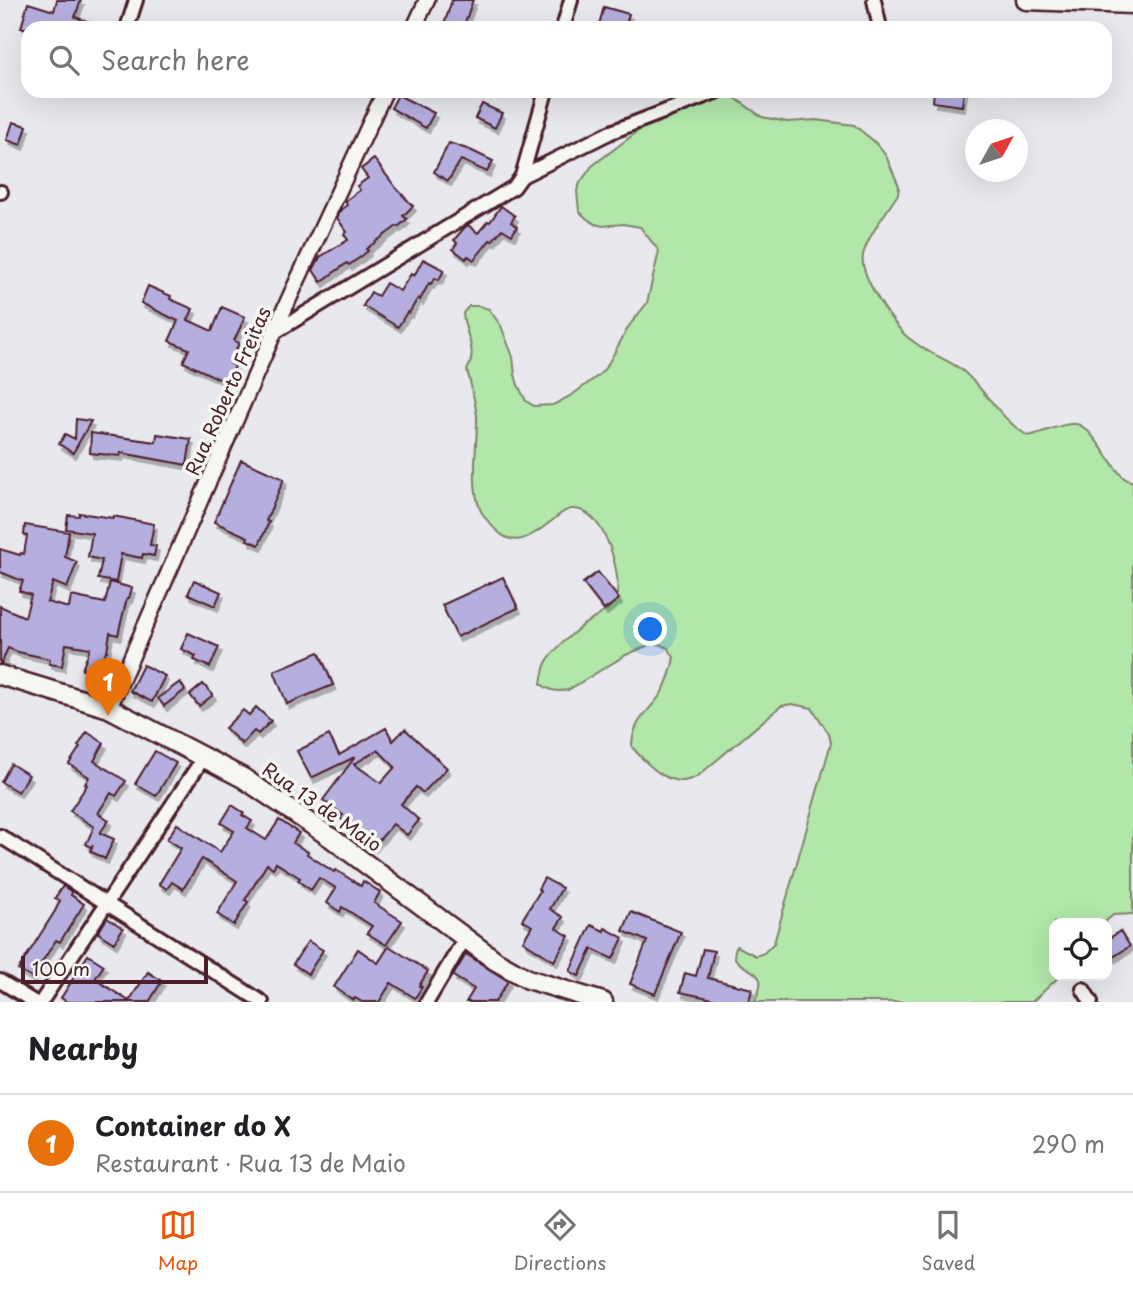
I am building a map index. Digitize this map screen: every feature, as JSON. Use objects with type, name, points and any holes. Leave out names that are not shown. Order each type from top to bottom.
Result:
[{"type":"main road","points":[[1026,0],[1133,4]]},
{"type":"main road","name":"Rua 13 de Maio","points":[[0,675],[109,708],[243,778],[308,822],[496,961],[528,979],[597,1001]]},
{"type":"street","points":[[129,21],[135,0]]},
{"type":"street","points":[[417,21],[427,0]]},
{"type":"street","points":[[566,21],[571,0]]},
{"type":"street","points":[[874,0],[878,21]]},
{"type":"street","name":"Rua Roberto Freitas","points":[[109,708],[382,98]]},
{"type":"street","points":[[518,182],[544,98]]},
{"type":"street","points":[[275,332],[518,182],[611,132],[700,98]]},
{"type":"street","points":[[41,1002],[204,757]]},
{"type":"street","points":[[0,836],[262,1002]]},
{"type":"street","points":[[428,1002],[465,938]]},
{"type":"street","points":[[0,981],[34,1002]]},
{"type":"street","points":[[1083,989],[1091,1002]]},
{"type":"green space","points":[[687,98],[735,98],[762,117],[788,122],[816,120],[854,125],[876,143],[886,156],[899,186],[898,194],[878,224],[863,255],[866,274],[891,318],[910,339],[963,371],[1010,422],[1028,436],[1065,425],[1082,426],[1095,439],[1118,472],[1133,482],[1133,914],[1113,915],[1110,918],[1049,918],[1049,981],[1055,981],[1032,1002],[755,1002],[760,980],[738,962],[734,953],[737,946],[756,956],[764,953],[774,943],[831,743],[829,734],[812,708],[792,704],[781,706],[698,776],[682,781],[661,774],[632,747],[638,724],[661,694],[669,676],[674,657],[668,648],[659,644],[649,645],[626,655],[568,690],[554,690],[541,684],[545,665],[552,654],[583,625],[608,609],[615,600],[616,570],[608,541],[601,528],[582,511],[571,509],[564,512],[533,534],[517,540],[502,535],[484,516],[476,495],[477,416],[467,370],[472,355],[463,313],[469,306],[489,309],[501,326],[513,357],[518,385],[526,401],[534,406],[553,405],[572,395],[607,366],[629,326],[647,303],[659,251],[640,227],[595,224],[579,211],[577,191],[592,166],[679,100]]},
{"type":"building","points":[[57,0],[81,0],[75,17],[86,21],[23,21],[28,3],[54,11]]},
{"type":"building","points":[[452,0],[473,0],[466,21],[445,21]]},
{"type":"building","points":[[604,7],[629,14],[627,21],[600,21]]},
{"type":"building","points":[[396,98],[404,98],[434,113],[426,128],[391,108]]},
{"type":"building","points":[[933,98],[963,98],[962,106],[933,102]]},
{"type":"building","points":[[482,104],[502,113],[495,128],[475,118]]},
{"type":"building","points":[[13,122],[27,126],[21,145],[7,140]]},
{"type":"building","points":[[449,143],[493,161],[487,172],[461,160],[448,181],[434,172]]},
{"type":"building","points":[[374,159],[413,206],[403,216],[407,219],[398,227],[366,249],[368,251],[359,258],[349,265],[347,263],[321,282],[313,270],[320,257],[348,240],[344,234],[347,232],[337,218],[347,205],[345,201],[360,190],[357,186],[368,178],[361,169]]},
{"type":"building","points":[[501,206],[515,216],[511,222],[517,227],[512,235],[502,229],[474,260],[468,256],[466,259],[453,249],[457,243],[454,240],[464,228],[468,225],[478,233]]},
{"type":"building","points":[[423,259],[444,270],[439,280],[435,278],[429,283],[420,300],[418,298],[398,327],[363,306],[371,292],[378,296],[386,283],[400,291],[411,274],[414,276]]},
{"type":"building","points":[[148,286],[193,309],[188,320],[212,331],[222,307],[245,317],[234,341],[239,343],[230,363],[235,366],[228,383],[183,362],[189,349],[169,341],[178,321],[141,303]]},
{"type":"building","points":[[76,419],[91,421],[73,453],[59,444],[65,434],[75,439]]},
{"type":"building","points":[[91,433],[156,442],[157,434],[191,439],[187,465],[121,453],[120,456],[90,453]]},
{"type":"building","points":[[241,460],[284,479],[259,545],[247,540],[248,537],[214,522]]},
{"type":"building","points":[[79,513],[154,524],[150,545],[156,546],[154,556],[143,554],[142,558],[121,554],[116,582],[98,579],[102,560],[88,557],[92,533],[66,529],[68,515],[79,516]]},
{"type":"building","points":[[25,525],[69,532],[65,557],[77,562],[67,588],[53,582],[47,602],[69,608],[71,596],[105,603],[110,582],[132,588],[118,635],[110,633],[107,651],[97,676],[82,670],[90,648],[66,644],[62,666],[49,664],[50,659],[8,648],[0,664],[0,606],[25,617],[31,595],[19,591],[23,581],[0,572],[0,549],[24,554],[27,536],[24,535]]},
{"type":"building","points":[[598,572],[619,599],[604,610],[583,583]]},
{"type":"building","points":[[503,577],[518,608],[457,637],[442,605]]},
{"type":"building","points":[[194,580],[221,592],[215,606],[188,594]]},
{"type":"building","points":[[188,633],[219,647],[210,667],[194,660],[196,656],[181,649]]},
{"type":"building","points":[[319,652],[333,685],[287,704],[274,671]]},
{"type":"building","points":[[143,665],[165,676],[152,702],[130,691]]},
{"type":"building","points":[[180,682],[185,690],[164,706],[158,698]]},
{"type":"building","points":[[203,684],[213,695],[199,706],[190,695]]},
{"type":"building","points":[[256,707],[271,721],[258,734],[254,731],[242,744],[225,728],[243,710],[249,715]]},
{"type":"building","points":[[386,728],[393,741],[405,729],[447,768],[423,793],[416,787],[401,804],[419,820],[407,835],[393,824],[373,847],[340,818],[343,815],[323,800],[355,757],[311,778],[297,751],[329,735],[339,755]],"holes":[[[378,750],[395,767],[381,783],[354,764]]]},
{"type":"building","points":[[87,732],[104,743],[94,761],[126,781],[116,796],[111,793],[98,813],[109,820],[100,833],[114,839],[105,859],[90,851],[93,845],[91,847],[86,844],[94,827],[70,811],[87,785],[85,784],[89,777],[69,764]]},
{"type":"building","points":[[155,751],[176,763],[156,796],[135,784]]},
{"type":"building","points":[[11,764],[29,775],[18,792],[1,782]]},
{"type":"building","points":[[232,805],[252,821],[247,828],[266,840],[279,820],[299,833],[293,843],[308,852],[307,854],[334,872],[336,870],[361,886],[363,881],[380,892],[374,903],[402,921],[386,945],[367,933],[372,926],[342,907],[340,912],[327,903],[336,888],[319,878],[311,890],[298,881],[300,878],[276,863],[273,868],[267,864],[245,900],[248,902],[234,925],[217,914],[237,881],[202,859],[183,889],[172,882],[167,889],[159,884],[181,848],[167,839],[177,824],[220,852],[234,831],[221,823]]},
{"type":"building","points":[[544,878],[562,888],[550,909],[563,917],[556,928],[569,936],[554,961],[523,941],[532,926],[522,920],[540,891],[538,889]]},
{"type":"building","points":[[63,886],[84,904],[60,942],[56,940],[32,978],[18,970],[55,911],[60,901],[55,898]]},
{"type":"building","points":[[631,912],[681,932],[655,994],[630,984],[647,941],[623,931]]},
{"type":"building","points":[[107,918],[123,928],[114,943],[98,933]]},
{"type":"building","points":[[591,925],[604,931],[605,928],[623,938],[613,959],[592,949],[579,976],[570,971]]},
{"type":"building","points":[[1120,931],[1130,946],[1113,957],[1112,955],[1112,937]]},
{"type":"building","points":[[308,941],[323,950],[308,974],[293,964]]},
{"type":"building","points":[[389,946],[428,971],[415,998],[391,983],[379,1002],[362,1002],[355,998],[353,1000],[334,987],[358,949],[378,963]]},
{"type":"building","points":[[703,949],[714,951],[708,978],[752,989],[749,1002],[727,1002],[680,992],[685,973],[696,976]]},
{"type":"building","points":[[466,954],[508,981],[495,1002],[466,1002],[474,989],[453,976]]},
{"type":"building","points":[[88,955],[104,965],[95,979],[129,1001],[148,972],[162,981],[149,1002],[67,1002],[61,998]]},
{"type":"place","name":"Container do X","points":[[108,716]]}]
